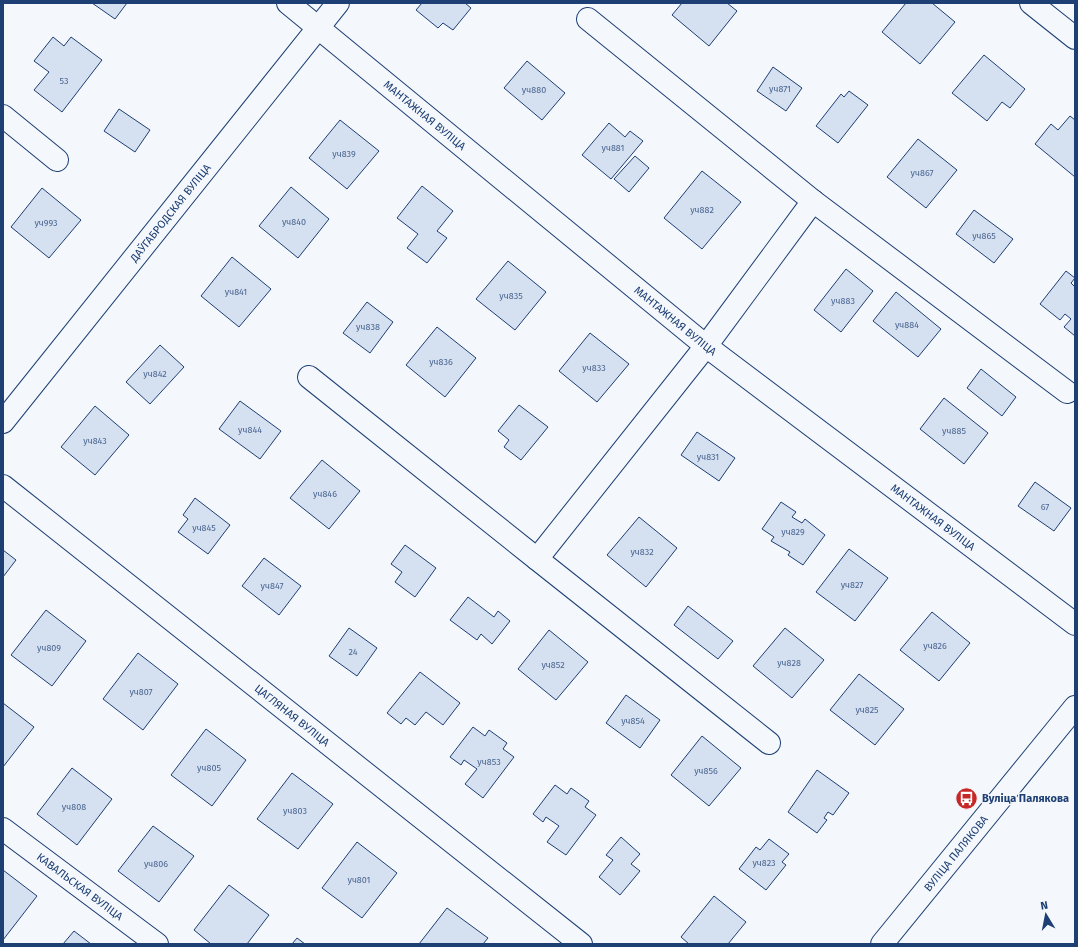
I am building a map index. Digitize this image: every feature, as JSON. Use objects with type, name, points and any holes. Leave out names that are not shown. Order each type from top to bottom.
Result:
[{"type":"street","name":"МАНТАЖНАЯ ВУЛІЦА","points":[[288,3],[706,346],[1075,624]]},
{"type":"street","name":"ДАЎГАБРОДСКАЯ ВУЛІЦА","points":[[3,422],[338,3]]},
{"type":"street","points":[[1031,3],[1075,38]]},
{"type":"street","points":[[588,19],[813,201],[1067,392]]},
{"type":"street","points":[[3,116],[57,160]]},
{"type":"street","points":[[537,559],[706,346],[813,201]]},
{"type":"street","points":[[309,377],[769,743]]},
{"type":"street","name":"ЦАГЛЯНАЯ ВУЛІЦА","points":[[3,486],[581,944]]},
{"type":"street","name":"ВУЛІЦА ПАЛЯКОВА","points":[[882,944],[1075,707]]},
{"type":"street","name":"КАВАЛЬСКАЯ ВУЛІЦА","points":[[3,829],[157,944]]},
{"type":"building","points":[[92,3],[127,3],[115,19]]},
{"type":"building","points":[[422,3],[465,3],[471,8],[453,30],[443,23],[438,28],[416,10]]},
{"type":"building","points":[[682,3],[727,3],[737,11],[709,46],[672,15]]},
{"type":"building","points":[[906,3],[932,3],[955,22],[920,64],[882,32]]},
{"type":"building","points":[[53,37],[64,46],[71,37],[102,60],[62,112],[34,90],[49,72],[34,61]]},
{"type":"building","points":[[984,55],[1025,89],[1010,108],[1002,102],[987,121],[952,93]]},
{"type":"building","points":[[527,61],[565,93],[542,120],[504,88]]},
{"type":"building","points":[[773,67],[802,88],[786,111],[757,91]]},
{"type":"building","points":[[849,91],[868,105],[838,143],[816,126],[841,94],[844,97]]},
{"type":"building","points":[[119,109],[150,130],[135,152],[104,131]]},
{"type":"building","points":[[1070,116],[1075,120],[1075,177],[1035,144],[1051,124],[1058,130]]},
{"type":"building","points":[[340,120],[379,151],[347,189],[309,158]]},
{"type":"building","points":[[609,123],[625,137],[630,131],[643,141],[611,179],[582,155]]},
{"type":"building","points":[[918,139],[957,170],[926,208],[887,177]]},
{"type":"building","points":[[635,156],[649,168],[629,192],[614,179]]},
{"type":"building","points":[[702,171],[741,202],[702,249],[664,218]]},
{"type":"building","points":[[422,186],[453,211],[437,231],[447,238],[427,263],[407,248],[418,234],[397,218]]},
{"type":"building","points":[[291,187],[329,219],[298,258],[259,226]]},
{"type":"building","points":[[42,188],[81,220],[49,258],[11,227]]},
{"type":"building","points":[[974,210],[1013,239],[994,263],[956,234]]},
{"type":"building","points":[[232,257],[271,289],[239,327],[201,296]]},
{"type":"building","points":[[508,261],[546,292],[515,330],[476,299]]},
{"type":"building","points":[[846,269],[873,291],[841,332],[814,310]]},
{"type":"building","points":[[1066,271],[1075,278],[1071,283],[1075,287],[1075,336],[1064,327],[1071,319],[1065,314],[1060,320],[1040,304]]},
{"type":"building","points":[[896,292],[941,329],[918,357],[873,321]]},
{"type":"building","points":[[367,302],[393,322],[370,353],[343,333]]},
{"type":"building","points":[[437,327],[476,358],[445,397],[406,365]]},
{"type":"building","points":[[590,333],[629,364],[597,402],[559,371]]},
{"type":"building","points":[[160,345],[184,367],[150,404],[126,382]]},
{"type":"building","points":[[981,369],[1016,397],[1002,416],[967,388]]},
{"type":"building","points":[[944,398],[988,433],[964,464],[920,429]]},
{"type":"building","points":[[240,401],[281,431],[260,459],[219,429]]},
{"type":"building","points":[[519,405],[548,427],[521,460],[504,447],[509,440],[498,431]]},
{"type":"building","points":[[95,406],[129,435],[95,475],[61,447]]},
{"type":"building","points":[[697,432],[735,458],[719,481],[681,455]]},
{"type":"building","points":[[322,460],[360,491],[329,529],[290,498]]},
{"type":"building","points":[[1035,482],[1071,508],[1054,531],[1018,506]]},
{"type":"building","points":[[195,498],[230,525],[208,554],[178,532],[188,519],[183,515]]},
{"type":"building","points":[[781,502],[796,512],[792,517],[802,523],[805,519],[825,535],[803,565],[788,555],[790,552],[771,541],[774,537],[762,529]]},
{"type":"building","points":[[639,517],[677,548],[646,587],[607,555]]},
{"type":"building","points":[[405,545],[436,568],[415,597],[395,582],[402,572],[391,564]]},
{"type":"building","points":[[849,549],[888,578],[855,621],[816,592]]},
{"type":"building","points":[[3,550],[16,560],[3,577]]},
{"type":"building","points":[[264,558],[301,586],[279,615],[242,586]]},
{"type":"building","points":[[468,597],[494,617],[498,611],[510,621],[492,644],[481,634],[477,640],[450,620]]},
{"type":"building","points":[[688,606],[733,641],[718,659],[674,625]]},
{"type":"building","points":[[46,610],[86,641],[52,686],[11,655]]},
{"type":"building","points":[[932,612],[970,643],[939,681],[900,650]]},
{"type":"building","points":[[349,628],[377,648],[357,676],[329,656]]},
{"type":"building","points":[[785,628],[824,660],[792,698],[753,666]]},
{"type":"building","points":[[549,630],[588,662],[556,700],[518,669]]},
{"type":"building","points":[[138,653],[178,684],[143,730],[103,699]]},
{"type":"building","points":[[420,672],[460,703],[443,725],[426,712],[415,725],[406,718],[401,724],[387,713]]},
{"type":"building","points":[[859,674],[904,709],[875,745],[830,710]]},
{"type":"building","points":[[626,695],[660,720],[640,748],[606,723]]},
{"type":"building","points":[[3,703],[34,727],[3,767]]},
{"type":"building","points":[[473,727],[485,736],[489,730],[507,743],[503,749],[514,757],[483,798],[465,784],[477,769],[464,760],[461,765],[450,757]]},
{"type":"building","points":[[206,729],[246,760],[212,806],[171,775]]},
{"type":"building","points":[[702,736],[741,768],[709,806],[671,775]]},
{"type":"building","points":[[72,768],[112,799],[77,845],[37,814]]},
{"type":"building","points":[[817,770],[849,793],[833,815],[828,812],[824,818],[827,820],[817,833],[788,812]]},
{"type":"building","points":[[292,773],[333,804],[298,849],[257,819]]},
{"type":"building","points":[[555,785],[567,794],[571,788],[589,801],[585,807],[596,815],[566,855],[547,842],[559,826],[546,817],[543,822],[533,814]]},
{"type":"building","points":[[153,826],[194,856],[159,902],[118,871]]},
{"type":"building","points":[[621,837],[640,854],[631,864],[640,871],[620,895],[599,877],[613,860],[606,855]]},
{"type":"building","points":[[769,839],[789,854],[782,862],[786,865],[766,890],[739,869],[756,847],[760,850]]},
{"type":"building","points":[[357,842],[397,873],[362,918],[322,888]]},
{"type":"building","points":[[3,870],[37,896],[3,940]]},
{"type":"building","points":[[229,885],[269,915],[247,944],[211,944],[194,930]]},
{"type":"building","points":[[714,896],[746,922],[728,944],[689,944],[681,937]]},
{"type":"building","points":[[447,908],[488,938],[483,944],[419,944]]},
{"type":"building","points":[[74,931],[91,944],[63,944]]},
{"type":"building","points":[[297,938],[305,944],[292,944]]},
{"type":"place","name":"Вуліца Палякова","points":[[967,798]]}]
